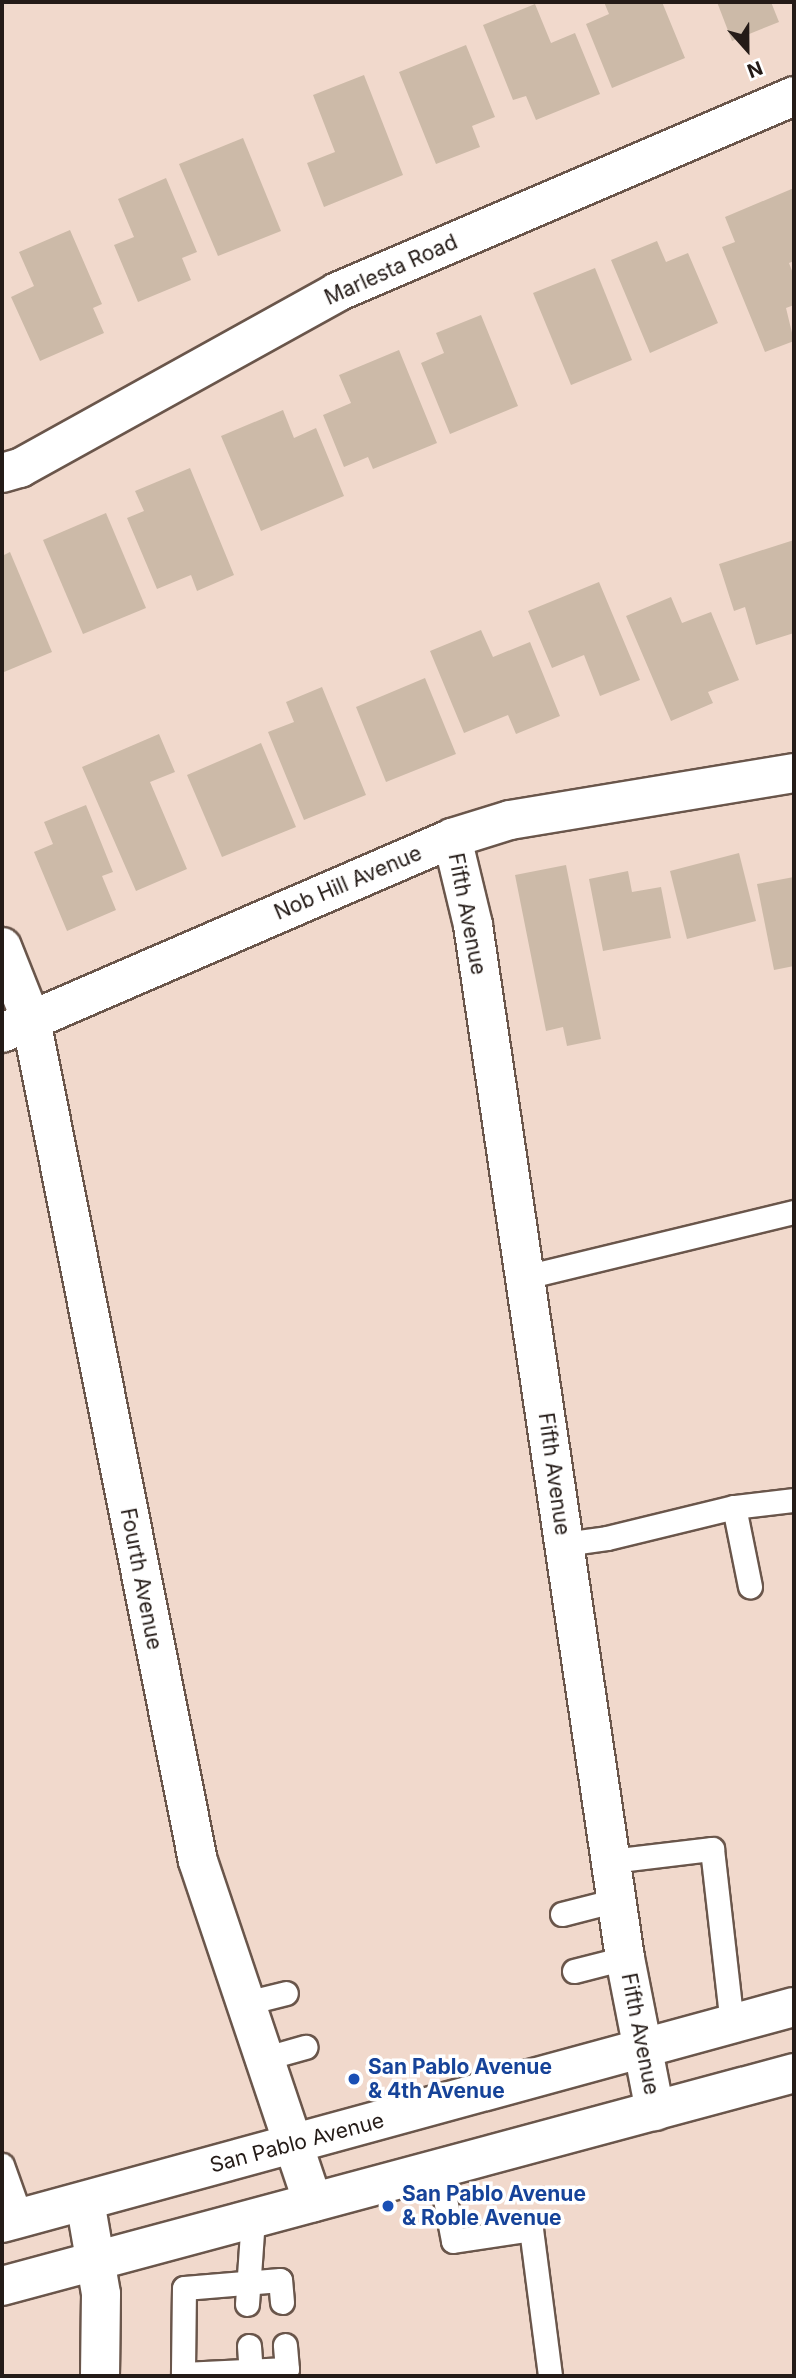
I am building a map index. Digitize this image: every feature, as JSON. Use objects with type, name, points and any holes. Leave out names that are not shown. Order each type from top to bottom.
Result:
[{"type":"street","name":"Marlesta Road","points":[[2,473],[20,468],[337,292],[794,96]]},
{"type":"street","name":"Nob Hill Avenue","points":[[17,1026],[452,838],[510,820],[794,774]]},
{"type":"street","name":"Fifth Avenue","points":[[452,838],[473,925],[625,1958],[655,2110]]},
{"type":"street","name":"Fourth Avenue","points":[[2,947],[185,1802],[215,1917],[266,2058],[313,2202]]},
{"type":"street","name":"San Pablo Avenue","points":[[11,2221],[794,2007]]},
{"type":"street","points":[[2,2286],[794,2073]]},
{"type":"street","points":[[85,2201],[98,2259],[102,2309],[100,2376]]},
{"type":"lane","points":[[525,1277],[794,1212]]},
{"type":"lane","points":[[564,1544],[607,1538],[734,1507],[794,1500]]},
{"type":"lane","points":[[734,1507],[750,1586]]},
{"type":"lane","points":[[611,1861],[712,1849],[732,2024]]},
{"type":"lane","points":[[562,1914],[617,1900]]},
{"type":"lane","points":[[575,1971],[625,1958]]},
{"type":"lane","points":[[246,2003],[286,1993]]},
{"type":"lane","points":[[266,2058],[305,2047]]},
{"type":"lane","points":[[2,2165],[11,2221]]},
{"type":"lane","points":[[439,2168],[453,2241],[531,2230],[550,2376]]},
{"type":"lane","points":[[246,2293],[253,2218]]},
{"type":"lane","points":[[282,2302],[281,2280],[246,2293],[184,2288],[183,2374],[251,2374],[287,2368],[285,2345]]},
{"type":"lane","points":[[249,2346],[251,2374]]},
{"type":"building","points":[[604,2],[662,2],[685,58],[612,88],[586,24],[609,14]]},
{"type":"building","points":[[717,2],[771,2],[779,22],[732,41]]},
{"type":"building","points":[[535,4],[551,43],[575,33],[600,94],[536,120],[526,96],[513,100],[483,25]]},
{"type":"building","points":[[466,45],[495,117],[472,126],[480,147],[436,164],[399,72]]},
{"type":"building","points":[[364,75],[403,175],[324,207],[307,163],[335,152],[313,95]]},
{"type":"building","points":[[243,138],[281,231],[218,256],[179,164]]},
{"type":"building","points":[[166,178],[197,252],[182,258],[191,280],[138,302],[114,245],[134,237],[118,199]]},
{"type":"building","points":[[794,188],[794,261],[789,263],[794,276],[794,305],[786,308],[794,341],[765,352],[722,247],[735,242],[725,217]]},
{"type":"building","points":[[70,230],[102,304],[93,308],[104,333],[40,361],[11,297],[34,286],[19,252]]},
{"type":"building","points":[[657,241],[666,262],[688,253],[718,323],[650,353],[611,260]]},
{"type":"building","points":[[595,268],[632,360],[571,385],[533,293]]},
{"type":"building","points":[[481,315],[518,406],[450,434],[421,363],[444,353],[436,333]]},
{"type":"building","points":[[399,350],[437,443],[373,469],[368,457],[344,467],[323,415],[351,403],[339,375]]},
{"type":"building","points":[[283,410],[294,438],[316,428],[344,496],[261,531],[221,436]]},
{"type":"building","points":[[190,468],[234,575],[197,591],[191,575],[157,589],[127,518],[144,511],[135,491]]},
{"type":"building","points":[[106,513],[146,608],[83,634],[43,540]]},
{"type":"building","points":[[794,540],[794,633],[756,645],[745,607],[734,611],[719,564]]},
{"type":"building","points":[[10,552],[52,652],[4,672],[2,556]]},
{"type":"building","points":[[599,582],[640,680],[600,696],[584,655],[552,668],[528,611]]},
{"type":"building","points":[[671,597],[682,623],[711,612],[739,680],[708,692],[713,703],[671,721],[626,616]]},
{"type":"building","points":[[481,630],[493,657],[530,642],[560,716],[516,734],[508,715],[464,733],[430,651]]},
{"type":"building","points":[[425,678],[456,754],[386,782],[356,707]]},
{"type":"building","points":[[322,687],[366,795],[304,820],[268,732],[294,722],[286,702]]},
{"type":"building","points":[[159,734],[175,772],[150,782],[187,869],[136,891],[82,767]]},
{"type":"building","points":[[261,743],[296,827],[222,857],[187,775]]},
{"type":"building","points":[[86,805],[113,872],[102,876],[116,910],[67,931],[34,852],[53,844],[44,822]]},
{"type":"building","points":[[739,853],[756,921],[687,939],[670,871]]},
{"type":"building","points":[[566,865],[601,1039],[567,1046],[563,1027],[546,1031],[515,875]]},
{"type":"building","points":[[628,871],[632,892],[661,887],[671,938],[603,951],[589,879]]},
{"type":"building","points":[[794,877],[794,966],[774,970],[757,884]]},
{"type":"place","name":"San Pablo Avenue & 4th Avenue","points":[[354,2079]]},
{"type":"place","name":"San Pablo Avenue & Roble Avenue","points":[[388,2206]]}]
